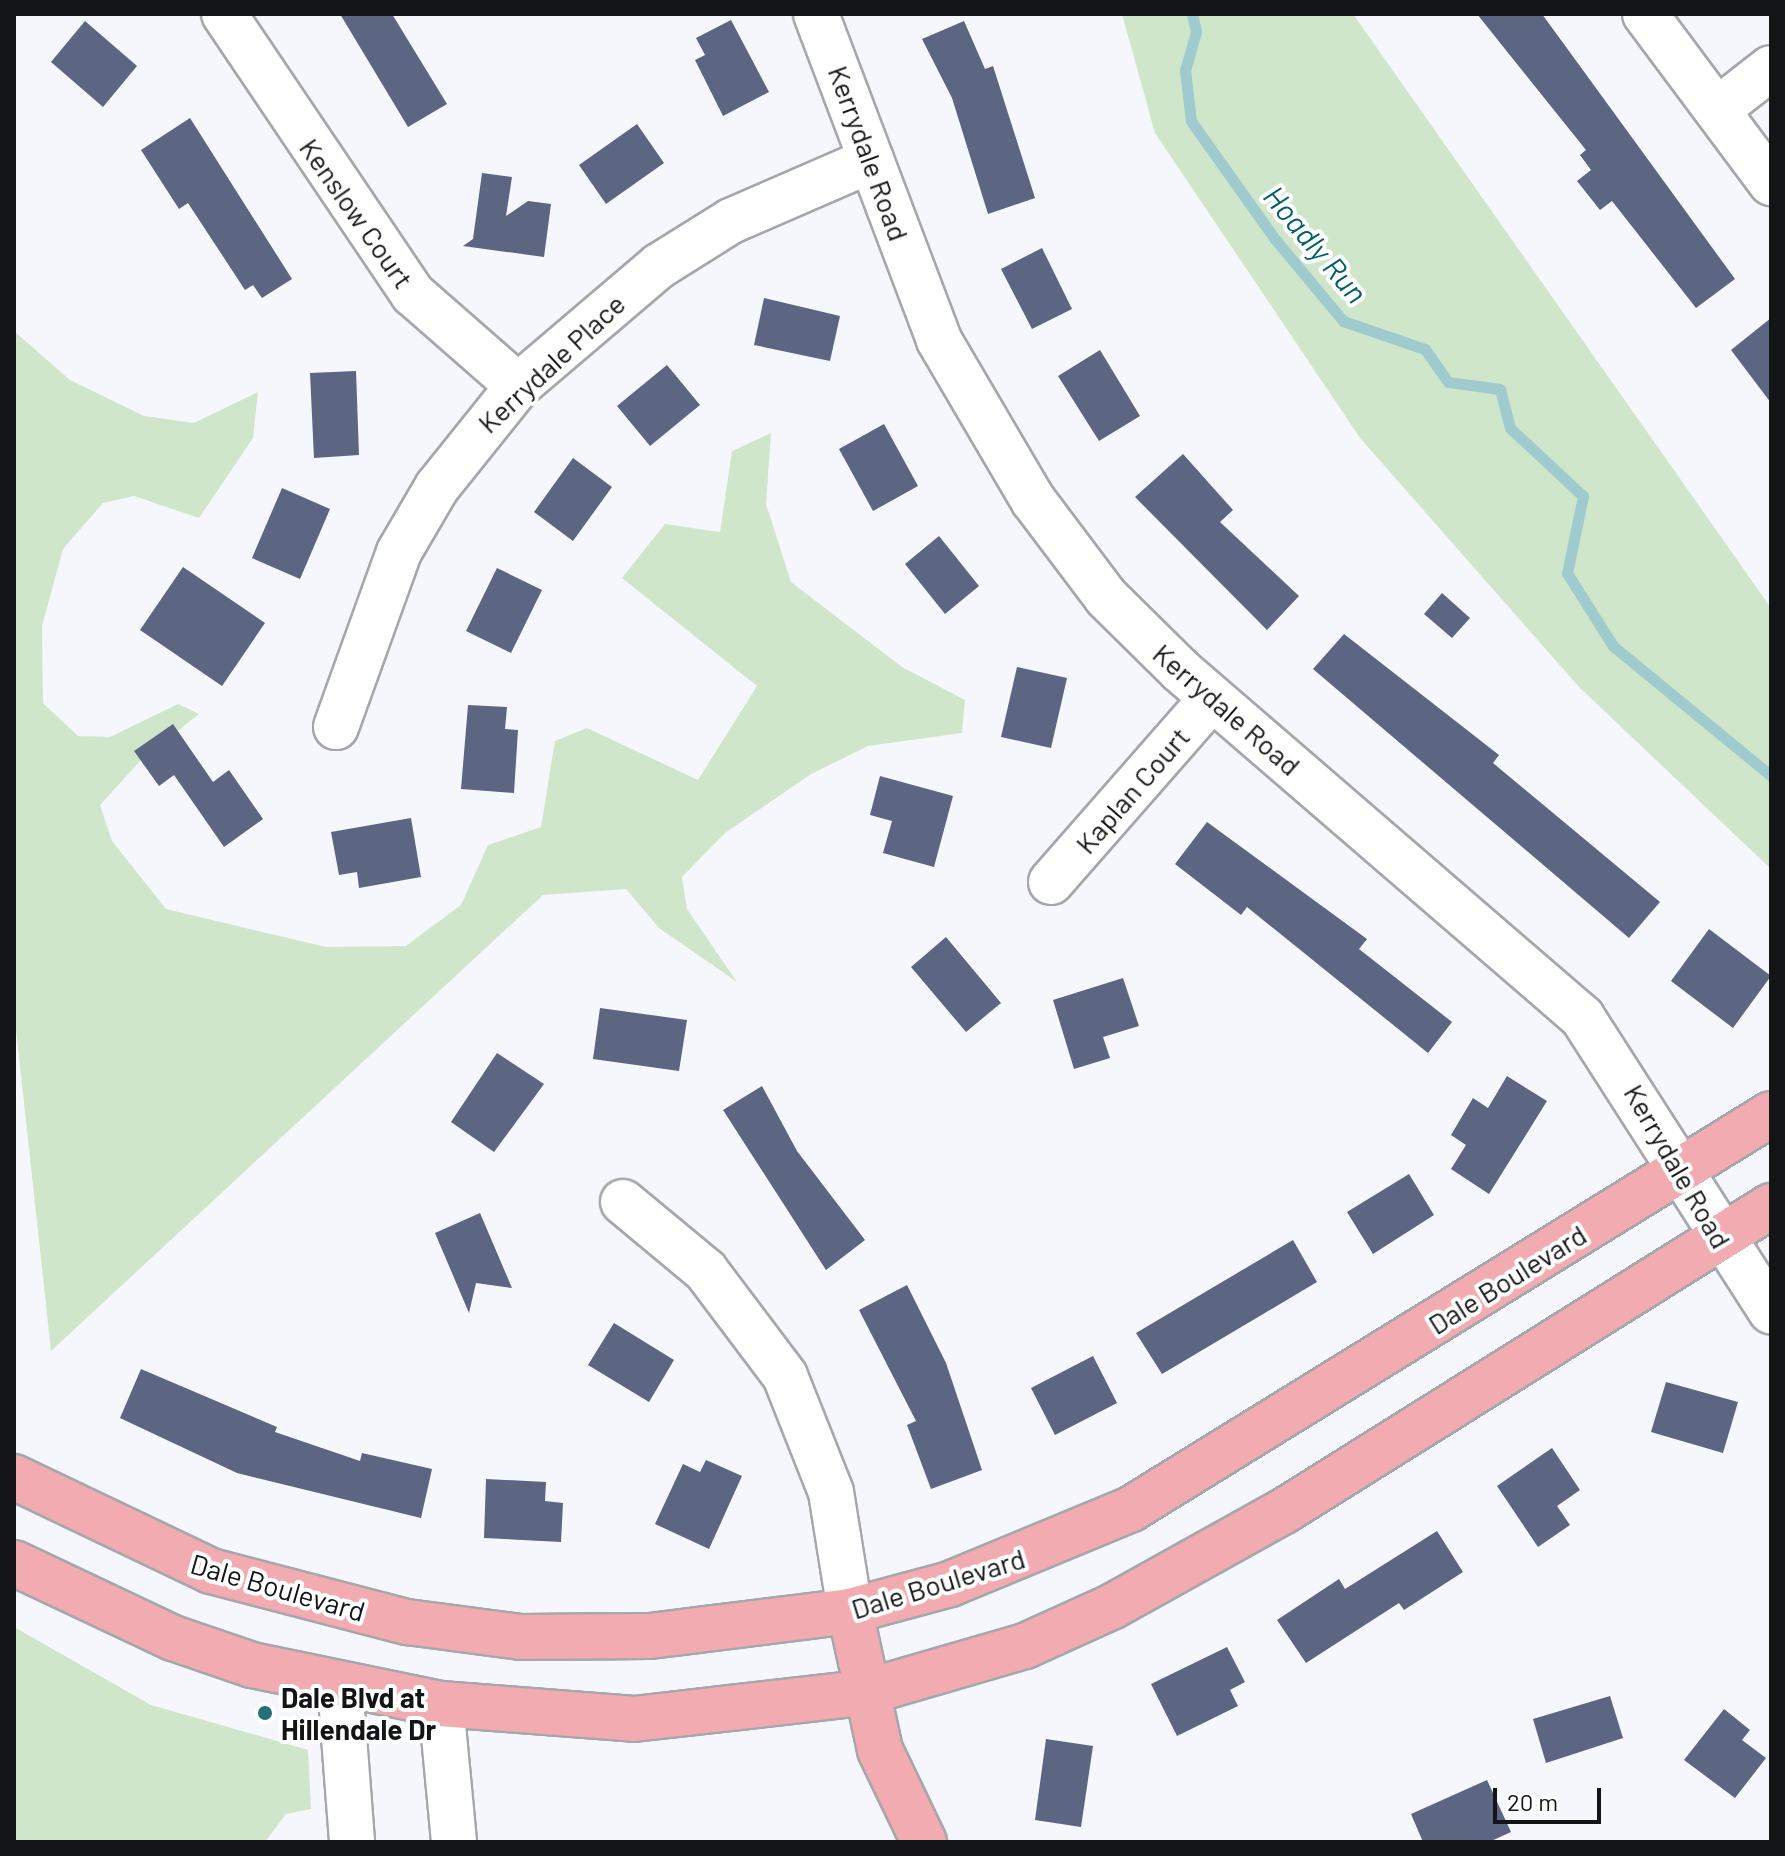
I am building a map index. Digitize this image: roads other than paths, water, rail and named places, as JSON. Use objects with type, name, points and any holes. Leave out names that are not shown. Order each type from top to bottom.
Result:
[{"type":"main road","name":"Dale Boulevard","points":[[14,1477],[211,1571],[407,1622],[521,1637],[650,1636],[850,1611],[989,1570],[1131,1509],[1771,1114]]},
{"type":"main road","points":[[14,1563],[173,1638],[340,1685],[441,1704],[634,1719],[863,1693],[1012,1651],[1113,1606],[1284,1511],[1771,1206]]},
{"type":"main road","points":[[850,1611],[863,1693],[880,1750],[924,1842]]},
{"type":"street","name":"Kenslow Court","points":[[224,14],[362,228],[413,294],[518,386]]},
{"type":"street","name":"Kerrydale Road","points":[[816,14],[939,340],[977,413],[1106,597],[1212,698],[1582,1017],[1681,1170],[1720,1237],[1771,1311]]},
{"type":"street","points":[[1645,14],[1771,183]]},
{"type":"street","points":[[1717,110],[1771,68]]},
{"type":"street","name":"Kerrydale Place","points":[[336,727],[399,552],[454,462],[518,386],[659,266],[731,221],[871,160]]},
{"type":"street","name":"Kaplan Court","points":[[1051,882],[1212,698]]},
{"type":"street","points":[[623,1202],[706,1271],[785,1376],[831,1492],[850,1611]]},
{"type":"street","points":[[340,1685],[352,1842]]},
{"type":"street","points":[[441,1704],[454,1842]]},
{"type":"waterway","name":"Hoadly Run","points":[[1192,14],[1196,32],[1185,70],[1191,121],[1275,239],[1343,321],[1425,349],[1448,382],[1500,389],[1510,428],[1583,496],[1567,573],[1613,646],[1771,776]]},
{"type":"place","name":"Dale Blvd at Hillendale Dr","points":[[265,1713]]}]
